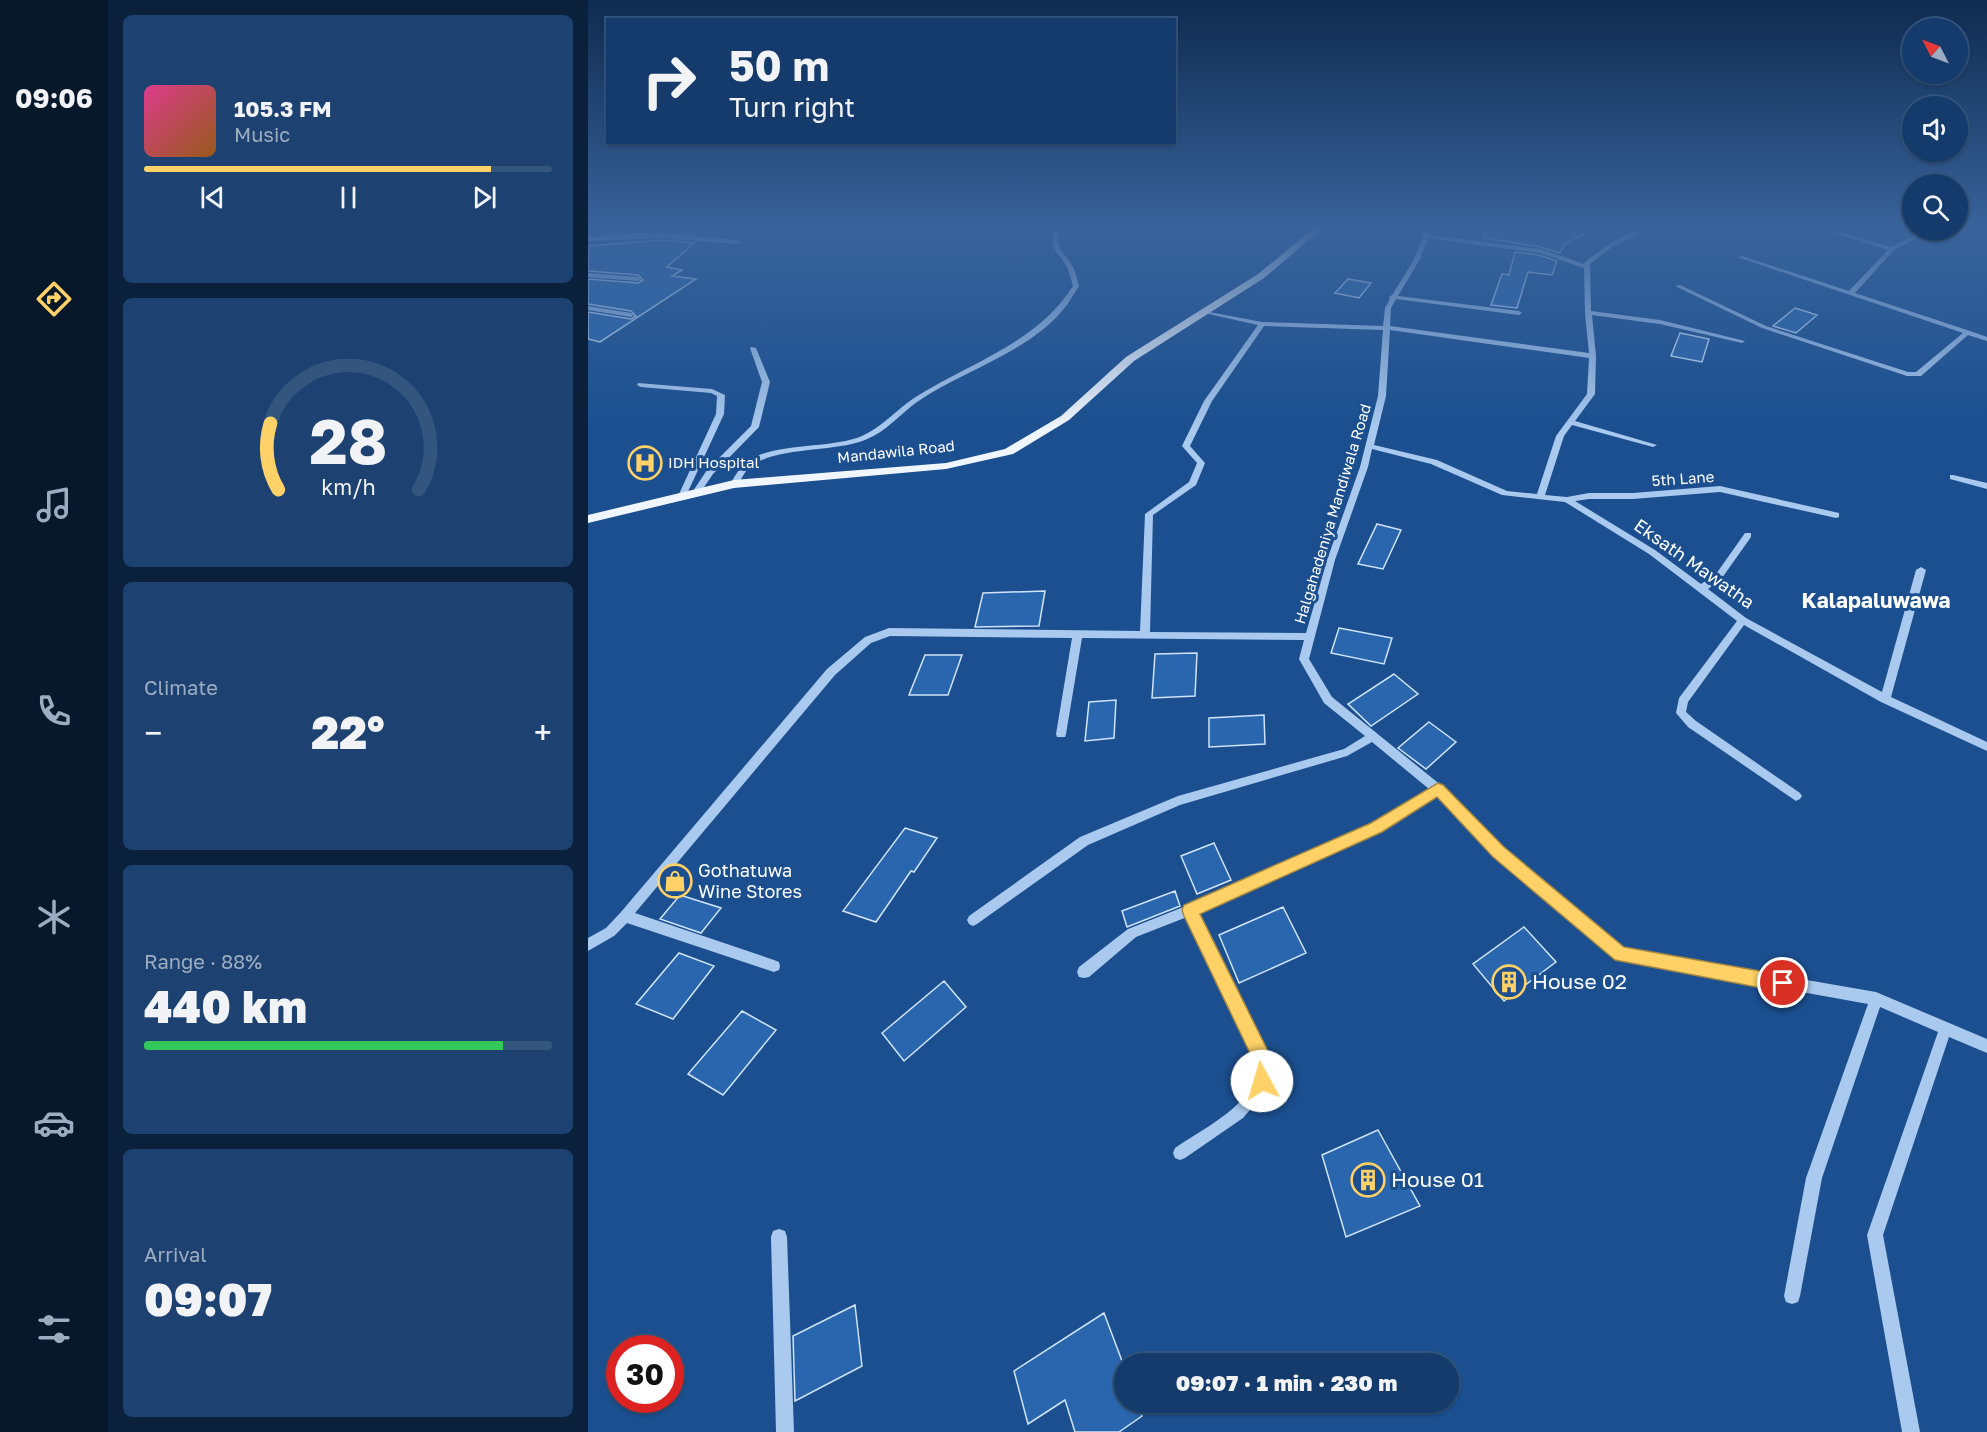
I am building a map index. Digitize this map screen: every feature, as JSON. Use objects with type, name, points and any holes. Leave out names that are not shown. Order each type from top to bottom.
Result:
[{"type":"main road","name":"Mandawila Road","points":[[588,519],[683,494],[734,484],[946,466],[1008,452],[1065,418],[1130,359],[1231,296]]},
{"type":"street","points":[[734,484],[749,464],[766,455],[835,447],[867,436],[920,397],[988,360],[1036,329],[1072,296]]},
{"type":"street","points":[[1540,497],[1554,452],[1571,422],[1591,394],[1593,356],[1587,296]]},
{"type":"street","points":[[1699,296],[1764,327],[1906,374],[1918,374],[1968,332]]},
{"type":"street","points":[[1859,296],[1987,339]]},
{"type":"street","points":[[1392,297],[1519,313]]},
{"type":"street","name":"Halgahadeniya Mandiwala Road","points":[[1392,297],[1388,308],[1382,396],[1370,446],[1331,560],[1304,659],[1328,700],[1438,789],[1498,852],[1620,954],[1875,999],[1987,1046]]},
{"type":"street","points":[[588,308],[631,315]]},
{"type":"street","points":[[1206,312],[1262,324],[1387,328],[1593,356]]},
{"type":"street","points":[[1588,313],[1660,322],[1742,341]]},
{"type":"street","points":[[1145,634],[1149,514],[1192,483],[1201,463],[1186,446],[1208,401],[1262,324]]},
{"type":"street","points":[[697,491],[710,472],[755,427],[766,382],[753,348]]},
{"type":"street","points":[[641,385],[712,391],[721,395],[720,414],[683,494]]},
{"type":"street","points":[[1571,422],[1653,445]]},
{"type":"street","name":"Eksath Mawatha","points":[[1370,446],[1434,462],[1504,493],[1567,500],[1652,552],[1743,620],[1885,699],[1956,735],[1987,747]]},
{"type":"street","points":[[1953,477],[1987,486]]},
{"type":"street","name":"5th Lane","points":[[1567,500],[1589,496],[1633,496],[1720,489],[1836,515]]},
{"type":"street","points":[[1701,589],[1719,576],[1748,535]]},
{"type":"street","points":[[1885,699],[1921,570]]},
{"type":"street","points":[[1743,620],[1683,701],[1681,713],[1692,724],[1796,796]]},
{"type":"street","points":[[588,945],[610,932],[625,916],[831,672],[868,640],[889,632],[1309,637]]},
{"type":"street","points":[[1061,735],[1077,636]]},
{"type":"street","points":[[973,920],[1084,841],[1178,801],[1347,752],[1371,737]]},
{"type":"street","points":[[1084,972],[1132,933],[1376,828],[1438,789]]},
{"type":"street","points":[[1180,1153],[1246,1107],[1262,1081],[1258,1049],[1190,910]]},
{"type":"street","points":[[625,916],[774,966]]},
{"type":"street","points":[[1792,1296],[1814,1178],[1875,999]]},
{"type":"street","points":[[1911,1432],[1875,1235],[1945,1030]]},
{"type":"street","points":[[779,1237],[785,1432]]},
{"type":"building","points":[[588,296],[670,296],[600,342],[588,339],[588,312],[631,319],[636,316],[631,311],[588,304]]},
{"type":"building","points":[[1494,296],[1521,296],[1517,308],[1491,305]]},
{"type":"building","points":[[1795,308],[1817,315],[1796,333],[1773,326]]},
{"type":"building","points":[[1680,333],[1709,339],[1702,362],[1671,356]]},
{"type":"building","points":[[1377,524],[1401,530],[1383,569],[1358,564]]},
{"type":"building","points":[[1045,591],[1039,626],[975,627],[983,593]]},
{"type":"building","points":[[1339,628],[1392,638],[1384,664],[1331,653]]},
{"type":"building","points":[[1197,653],[1195,696],[1152,698],[1155,654]]},
{"type":"building","points":[[925,655],[962,655],[948,695],[909,695]]},
{"type":"building","points":[[1394,674],[1418,694],[1371,726],[1348,704]]},
{"type":"building","points":[[1116,700],[1114,738],[1085,741],[1089,702]]},
{"type":"building","points":[[1264,715],[1265,744],[1209,747],[1209,718]]},
{"type":"building","points":[[1429,722],[1456,742],[1426,769],[1398,748]]},
{"type":"building","points":[[905,828],[937,838],[914,872],[911,871],[876,922],[843,911]]},
{"type":"building","points":[[1214,843],[1231,880],[1197,894],[1181,856]]},
{"type":"building","points":[[1175,891],[1180,906],[1127,927],[1122,911]]},
{"type":"building","points":[[680,895],[721,908],[701,933],[660,919]]},
{"type":"building","points":[[1283,907],[1306,953],[1239,983],[1219,935]]},
{"type":"building","name":"House 02","points":[[1524,927],[1556,962],[1504,1001],[1473,964]]},
{"type":"building","points":[[679,953],[714,966],[673,1019],[636,1004]]},
{"type":"building","points":[[944,981],[966,1007],[904,1061],[882,1033]]},
{"type":"building","points":[[742,1011],[776,1030],[723,1095],[688,1074]]},
{"type":"building","name":"House 01","points":[[1378,1130],[1420,1206],[1346,1237],[1322,1155]]},
{"type":"building","points":[[855,1305],[862,1366],[795,1401],[793,1336]]},
{"type":"building","points":[[1104,1313],[1119,1353],[1114,1353],[1114,1413],[1141,1413],[1142,1416],[1119,1432],[1075,1432],[1065,1400],[1028,1424],[1014,1371]]},
{"type":"place","name":"IDH Hospital","points":[[645,463]]},
{"type":"place","name":"Gothatuwa Wine Stores","points":[[675,881]]},
{"type":"place","name":"House 02","points":[[1509,982]]},
{"type":"place","name":"House 01","points":[[1368,1180]]},
{"type":"district","name":"Kalapaluwawa","points":[[1876,601]]},
{"type":"route","points":[[1262,1081],[1258,1049],[1190,910],[1376,828],[1438,789],[1498,852],[1620,954],[1783,983]]}]
